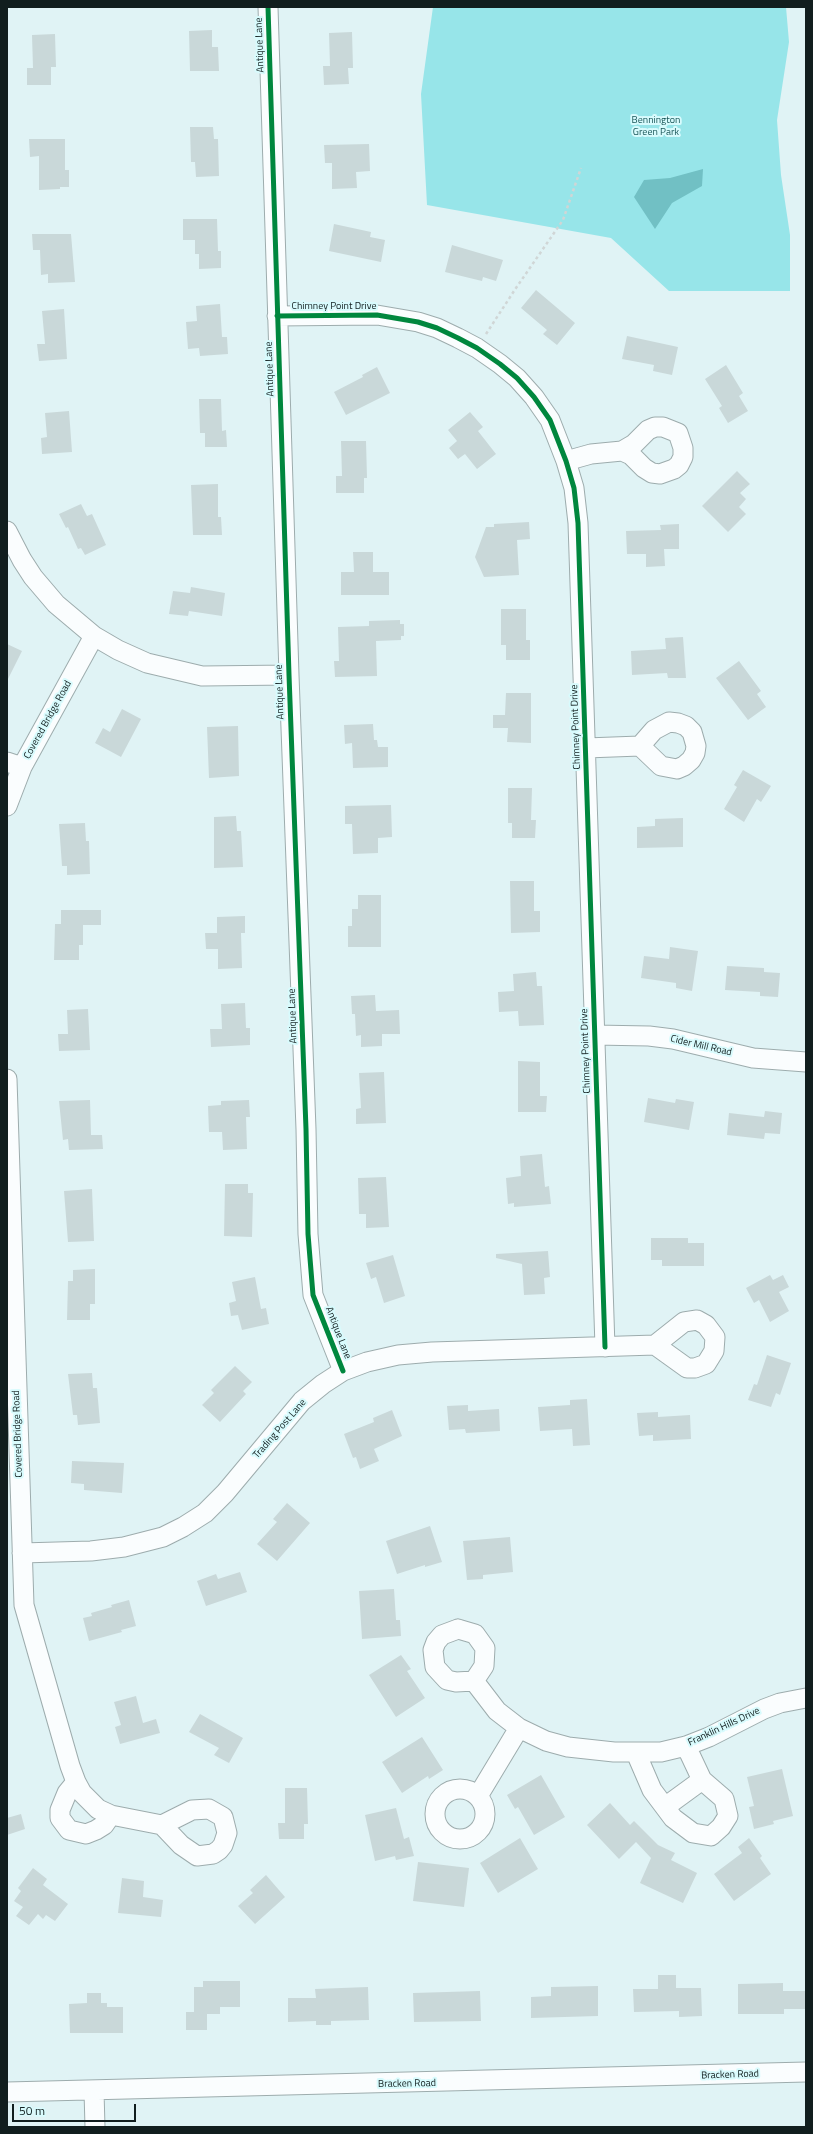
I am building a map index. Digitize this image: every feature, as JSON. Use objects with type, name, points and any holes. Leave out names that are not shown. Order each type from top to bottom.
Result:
[{"type":"street","name":"Antique Lane","points":[[268,7],[277,316],[310,1268],[313,1295],[343,1371]]},
{"type":"street","name":"Chimney Point Drive","points":[[277,316],[377,315],[401,318],[437,328],[477,348],[517,378],[534,397],[550,420],[566,461],[574,488],[578,524],[605,1347]]},
{"type":"street","points":[[566,461],[591,454],[622,451]]},
{"type":"street","points":[[7,531],[22,560],[45,591],[70,616],[94,636],[118,650],[147,663],[178,672],[225,677],[289,675]]},
{"type":"street","name":"Covered Bridge Road","points":[[7,806],[15,764],[94,636]]},
{"type":"street","points":[[586,748],[640,746]]},
{"type":"street","name":"Cider Mill Road","points":[[595,1035],[650,1036],[673,1039],[753,1058],[806,1062]]},
{"type":"street","name":"Covered Bridge Road","points":[[7,1079],[24,1605],[76,1782],[89,1801],[98,1809],[111,1815],[162,1825]]},
{"type":"street","name":"Trading Post Lane","points":[[22,1552],[84,1551],[124,1547],[163,1537],[183,1527],[205,1513],[225,1493],[302,1401],[323,1384],[343,1371],[368,1362],[398,1355],[655,1345]]},
{"type":"street","name":"Franklin Hills Drive","points":[[474,1681],[497,1711],[519,1728],[546,1741],[592,1751],[636,1753],[662,1752],[686,1746],[709,1737],[764,1709],[780,1703],[806,1698]]},
{"type":"street","points":[[478,1796],[519,1728]]},
{"type":"street","points":[[636,1753],[652,1790],[673,1818],[693,1833],[710,1836],[721,1827],[728,1816],[724,1799],[702,1780],[686,1746]]},
{"type":"street","points":[[665,1808],[702,1780]]},
{"type":"street","points":[[76,1782],[64,1797],[60,1810],[60,1818],[69,1830],[86,1834],[104,1825],[111,1815]]},
{"type":"street","name":"Bracken Road","points":[[7,2092],[806,2072]]},
{"type":"street","points":[[94,2091],[95,2127]]},
{"type":"path","points":[[477,348],[563,220],[581,168]]},
{"type":"green space","name":"Bennington Green Park","points":[[433,7],[786,7],[789,42],[777,120],[781,175],[790,235],[790,291],[669,291],[611,238],[427,205],[421,94]]},
{"type":"shaded area","points":[[703,169],[702,186],[672,203],[655,229],[634,197],[644,180],[670,178]]},
{"type":"building","points":[[212,30],[212,47],[218,47],[219,71],[190,71],[189,31]]},
{"type":"building","points":[[352,32],[353,68],[348,68],[349,84],[324,85],[323,66],[330,66],[329,33]]},
{"type":"building","points":[[55,34],[56,67],[51,67],[51,85],[27,85],[27,68],[33,68],[32,35]]},
{"type":"building","points":[[190,127],[213,127],[214,139],[218,139],[219,176],[196,177],[195,162],[191,162]]},
{"type":"building","points":[[29,139],[65,139],[65,170],[69,170],[69,187],[39,190],[39,156],[30,157]]},
{"type":"building","points":[[369,144],[370,171],[356,172],[357,188],[332,189],[332,163],[325,163],[324,145]]},
{"type":"building","points":[[183,219],[217,219],[218,251],[221,251],[221,268],[199,269],[199,254],[195,254],[195,240],[183,240]]},
{"type":"building","points":[[334,224],[371,232],[370,237],[385,240],[381,262],[329,251]]},
{"type":"building","points":[[32,234],[71,234],[75,282],[48,283],[48,274],[41,275],[40,250],[33,250]]},
{"type":"building","points":[[452,245],[503,260],[496,281],[483,277],[482,281],[445,272]]},
{"type":"building","points":[[536,290],[575,323],[557,345],[543,334],[547,330],[521,308]]},
{"type":"building","points":[[220,304],[222,337],[227,337],[228,354],[200,356],[199,348],[188,349],[186,322],[197,321],[196,306]]},
{"type":"building","points":[[64,309],[67,359],[39,361],[37,344],[45,344],[42,311]]},
{"type":"building","points":[[627,336],[678,347],[672,375],[653,371],[654,365],[622,359]]},
{"type":"building","points":[[726,365],[743,393],[739,396],[748,411],[728,423],[719,408],[722,406],[705,379]]},
{"type":"building","points":[[377,367],[390,393],[346,415],[334,392],[363,377],[362,375]]},
{"type":"building","points":[[199,399],[221,399],[222,431],[226,430],[227,447],[205,447],[205,433],[200,433]]},
{"type":"building","points":[[69,411],[72,452],[42,454],[41,438],[47,437],[45,413]]},
{"type":"building","points":[[470,412],[483,427],[478,431],[496,454],[477,469],[465,454],[458,459],[449,448],[457,441],[448,430]]},
{"type":"building","points":[[341,441],[366,441],[367,478],[364,478],[364,493],[336,493],[336,476],[342,476]]},
{"type":"building","points":[[737,471],[750,484],[740,493],[746,499],[739,507],[746,514],[728,532],[702,506]]},
{"type":"building","points":[[218,484],[218,517],[221,517],[222,535],[193,535],[191,485]]},
{"type":"building","points":[[81,504],[87,516],[92,514],[106,545],[85,555],[81,548],[78,549],[68,527],[66,528],[59,514]]},
{"type":"building","points":[[529,522],[530,539],[517,540],[519,575],[484,577],[475,557],[486,527],[494,527],[494,524]]},
{"type":"building","points":[[679,524],[679,549],[664,549],[665,566],[646,567],[646,554],[627,554],[626,531],[661,530],[660,525]]},
{"type":"building","points":[[353,552],[373,552],[373,572],[389,572],[389,595],[341,595],[341,572],[354,572]]},
{"type":"building","points":[[191,587],[225,593],[222,616],[189,611],[188,616],[169,614],[173,591],[190,593]]},
{"type":"building","points":[[501,609],[526,609],[526,640],[530,640],[530,660],[506,660],[506,645],[501,645]]},
{"type":"building","points":[[400,620],[400,624],[404,624],[404,636],[401,636],[401,640],[376,641],[377,676],[335,677],[334,661],[339,661],[338,627],[369,626],[369,621]]},
{"type":"building","points":[[683,637],[686,678],[668,678],[667,673],[632,675],[631,651],[666,649],[665,638]]},
{"type":"building","points":[[7,644],[22,651],[7,681]]},
{"type":"building","points":[[739,661],[761,691],[757,694],[766,707],[748,720],[716,678]]},
{"type":"building","points":[[506,693],[531,693],[531,743],[507,742],[508,728],[493,728],[493,715],[505,715]]},
{"type":"building","points":[[122,709],[141,719],[121,757],[95,743],[103,728],[110,732]]},
{"type":"building","points":[[373,724],[374,740],[377,740],[378,747],[388,747],[388,767],[353,768],[352,743],[345,744],[344,725]]},
{"type":"building","points":[[238,726],[239,776],[209,778],[207,727]]},
{"type":"building","points":[[743,770],[771,786],[761,802],[757,799],[744,822],[724,809],[737,787],[734,785]]},
{"type":"building","points":[[508,788],[532,788],[531,820],[536,820],[535,838],[512,838],[512,823],[508,823]]},
{"type":"building","points":[[391,805],[392,837],[378,838],[378,853],[353,854],[352,824],[345,824],[345,806]]},
{"type":"building","points":[[236,816],[237,831],[241,831],[243,867],[214,868],[214,817]]},
{"type":"building","points":[[683,818],[683,847],[637,848],[637,827],[655,826],[655,819]]},
{"type":"building","points":[[85,823],[86,841],[89,841],[90,874],[67,875],[67,866],[62,866],[59,824]]},
{"type":"building","points":[[510,881],[534,881],[534,911],[540,911],[540,932],[511,933]]},
{"type":"building","points":[[358,895],[381,895],[381,947],[348,947],[348,926],[352,926],[352,909],[358,909]]},
{"type":"building","points":[[61,910],[101,910],[101,925],[83,925],[83,945],[79,945],[79,960],[54,960],[55,924],[61,924]]},
{"type":"building","points":[[245,916],[245,933],[241,933],[242,968],[218,969],[218,949],[206,949],[205,933],[217,933],[217,917]]},
{"type":"building","points":[[670,947],[698,951],[692,991],[676,988],[676,983],[641,978],[644,956],[669,959]]},
{"type":"building","points":[[727,966],[764,968],[764,972],[780,973],[778,997],[760,996],[760,992],[725,990]]},
{"type":"building","points":[[536,972],[537,986],[542,986],[544,1025],[519,1026],[518,1011],[499,1012],[498,992],[514,991],[513,974]]},
{"type":"building","points":[[375,995],[376,1011],[399,1010],[400,1034],[382,1034],[382,1046],[361,1047],[361,1035],[356,1036],[355,1014],[352,1014],[351,996]]},
{"type":"building","points":[[245,1003],[246,1028],[250,1028],[250,1045],[211,1047],[210,1029],[222,1029],[221,1004]]},
{"type":"building","points":[[88,1009],[90,1050],[59,1051],[58,1034],[68,1034],[67,1010]]},
{"type":"building","points":[[518,1061],[540,1062],[540,1096],[547,1096],[546,1112],[518,1112]]},
{"type":"building","points":[[384,1072],[386,1123],[356,1124],[356,1109],[361,1108],[359,1073]]},
{"type":"building","points":[[648,1098],[675,1103],[676,1099],[694,1102],[689,1130],[644,1122]]},
{"type":"building","points":[[90,1100],[91,1135],[102,1135],[103,1149],[69,1150],[68,1139],[63,1140],[59,1101]]},
{"type":"building","points":[[249,1100],[250,1117],[246,1117],[247,1149],[223,1150],[222,1132],[209,1132],[208,1106],[221,1105],[221,1101]]},
{"type":"building","points":[[765,1111],[782,1113],[780,1134],[765,1133],[764,1139],[727,1135],[729,1113],[764,1117]]},
{"type":"building","points":[[542,1154],[545,1187],[549,1186],[551,1204],[514,1207],[514,1203],[508,1204],[506,1178],[521,1176],[520,1156]]},
{"type":"building","points":[[386,1177],[389,1227],[366,1228],[366,1214],[359,1214],[358,1178]]},
{"type":"building","points":[[225,1184],[248,1184],[248,1193],[253,1193],[252,1237],[224,1236]]},
{"type":"building","points":[[92,1189],[94,1241],[68,1242],[64,1191]]},
{"type":"building","points":[[651,1238],[688,1238],[688,1243],[704,1243],[704,1266],[662,1266],[662,1260],[651,1260]]},
{"type":"building","points":[[548,1251],[550,1277],[544,1278],[545,1294],[524,1295],[522,1264],[496,1258],[496,1254]]},
{"type":"building","points":[[393,1255],[405,1296],[384,1303],[376,1277],[371,1279],[366,1263]]},
{"type":"building","points":[[95,1269],[95,1304],[90,1304],[90,1320],[67,1320],[68,1281],[73,1281],[73,1270]]},
{"type":"building","points":[[770,1275],[773,1280],[783,1275],[789,1287],[779,1292],[789,1311],[770,1322],[759,1300],[754,1303],[746,1288]]},
{"type":"building","points":[[255,1277],[261,1309],[266,1308],[269,1324],[242,1330],[238,1315],[231,1316],[229,1303],[236,1301],[232,1282]]},
{"type":"building","points":[[767,1355],[791,1363],[780,1395],[776,1393],[771,1407],[748,1400],[754,1384],[757,1385]]},
{"type":"building","points":[[235,1366],[252,1382],[243,1391],[246,1394],[220,1422],[202,1405],[214,1393],[211,1390]]},
{"type":"building","points":[[92,1373],[93,1388],[97,1388],[100,1423],[78,1425],[77,1415],[73,1415],[68,1374]]},
{"type":"building","points":[[587,1399],[590,1445],[573,1446],[572,1429],[540,1431],[538,1407],[570,1405],[570,1400]]},
{"type":"building","points":[[468,1405],[468,1411],[499,1409],[500,1431],[466,1433],[465,1429],[449,1430],[447,1406]]},
{"type":"building","points":[[392,1410],[402,1436],[374,1449],[379,1461],[360,1469],[356,1457],[353,1458],[344,1434],[374,1422],[373,1418]]},
{"type":"building","points":[[658,1412],[658,1417],[690,1415],[691,1439],[653,1441],[653,1435],[639,1436],[637,1413]]},
{"type":"building","points":[[72,1461],[124,1463],[122,1493],[84,1490],[84,1484],[71,1483]]},
{"type":"building","points":[[287,1503],[310,1523],[277,1561],[257,1544],[277,1522],[273,1519]]},
{"type":"building","points":[[430,1526],[442,1562],[425,1567],[425,1565],[397,1574],[386,1541]]},
{"type":"building","points":[[510,1537],[513,1572],[483,1575],[483,1579],[467,1580],[463,1541]]},
{"type":"building","points":[[240,1572],[247,1592],[206,1606],[197,1581],[216,1574],[218,1579]]},
{"type":"building","points":[[394,1589],[396,1620],[400,1620],[401,1636],[362,1639],[359,1591]]},
{"type":"building","points":[[129,1600],[136,1626],[121,1630],[122,1632],[89,1641],[83,1618],[92,1616],[91,1613],[112,1607],[111,1605]]},
{"type":"building","points":[[401,1655],[411,1669],[407,1671],[425,1698],[396,1717],[369,1675]]},
{"type":"building","points":[[136,1696],[143,1723],[156,1719],[160,1733],[120,1744],[115,1727],[121,1725],[114,1702]]},
{"type":"building","points":[[200,1714],[243,1738],[229,1763],[214,1755],[219,1748],[189,1732]]},
{"type":"building","points":[[422,1737],[443,1770],[429,1779],[428,1776],[402,1793],[382,1762]]},
{"type":"building","points":[[782,1769],[793,1816],[773,1821],[774,1824],[754,1829],[749,1807],[754,1806],[747,1777]]},
{"type":"building","points":[[541,1775],[565,1817],[534,1835],[518,1807],[515,1809],[507,1795]]},
{"type":"building","points":[[285,1788],[307,1788],[308,1824],[304,1824],[304,1839],[279,1839],[278,1823],[285,1823]]},
{"type":"building","points":[[610,1803],[630,1825],[634,1821],[658,1845],[675,1853],[671,1860],[697,1873],[683,1903],[640,1883],[651,1858],[636,1842],[619,1859],[587,1825]]},
{"type":"building","points":[[396,1808],[404,1839],[409,1837],[414,1856],[396,1860],[395,1856],[375,1861],[365,1815]]},
{"type":"building","points":[[21,1814],[25,1829],[7,1835],[7,1818]]},
{"type":"building","points":[[520,1838],[538,1869],[498,1893],[480,1863]]},
{"type":"building","points":[[749,1838],[762,1856],[760,1858],[771,1874],[734,1901],[714,1874],[742,1853],[738,1847]]},
{"type":"building","points":[[418,1862],[469,1868],[464,1907],[413,1901]]},
{"type":"building","points":[[33,1868],[47,1879],[43,1885],[68,1904],[55,1921],[46,1915],[43,1919],[38,1914],[29,1925],[16,1916],[23,1907],[14,1901],[21,1891],[18,1888]]},
{"type":"building","points":[[266,1875],[285,1897],[255,1924],[238,1906],[253,1893],[250,1890]]},
{"type":"building","points":[[122,1878],[144,1881],[143,1897],[163,1900],[161,1917],[118,1913]]},
{"type":"building","points":[[658,1975],[676,1975],[676,1988],[701,1988],[702,2016],[679,2017],[679,2011],[634,2012],[633,1989],[658,1989]]},
{"type":"building","points":[[203,1981],[240,1981],[240,2007],[220,2007],[220,2014],[207,2014],[207,2030],[186,2030],[186,2012],[194,2012],[194,1987],[203,1987]]},
{"type":"building","points":[[783,1983],[783,1991],[806,1991],[806,2009],[784,2009],[784,2014],[738,2014],[738,1984]]},
{"type":"building","points":[[598,1986],[598,2016],[531,2018],[531,1997],[551,1996],[551,1987]]},
{"type":"building","points":[[368,1987],[369,2020],[331,2021],[331,2025],[316,2025],[316,2021],[288,2022],[288,1998],[316,1998],[315,1989]]},
{"type":"building","points":[[480,1991],[481,2021],[414,2022],[413,1993]]},
{"type":"building","points":[[87,1993],[101,1993],[101,2003],[107,2003],[107,2007],[123,2007],[123,2033],[70,2033],[69,2004],[87,2003]]},
{"type":"cycle path","points":[[268,7],[289,675],[306,1129],[308,1234],[313,1295],[343,1371]]},
{"type":"cycle path","points":[[277,316],[377,315],[418,322],[437,328],[458,338],[477,348],[500,364],[517,378],[534,397],[550,420],[566,461],[574,488],[578,523],[605,1347]]}]
